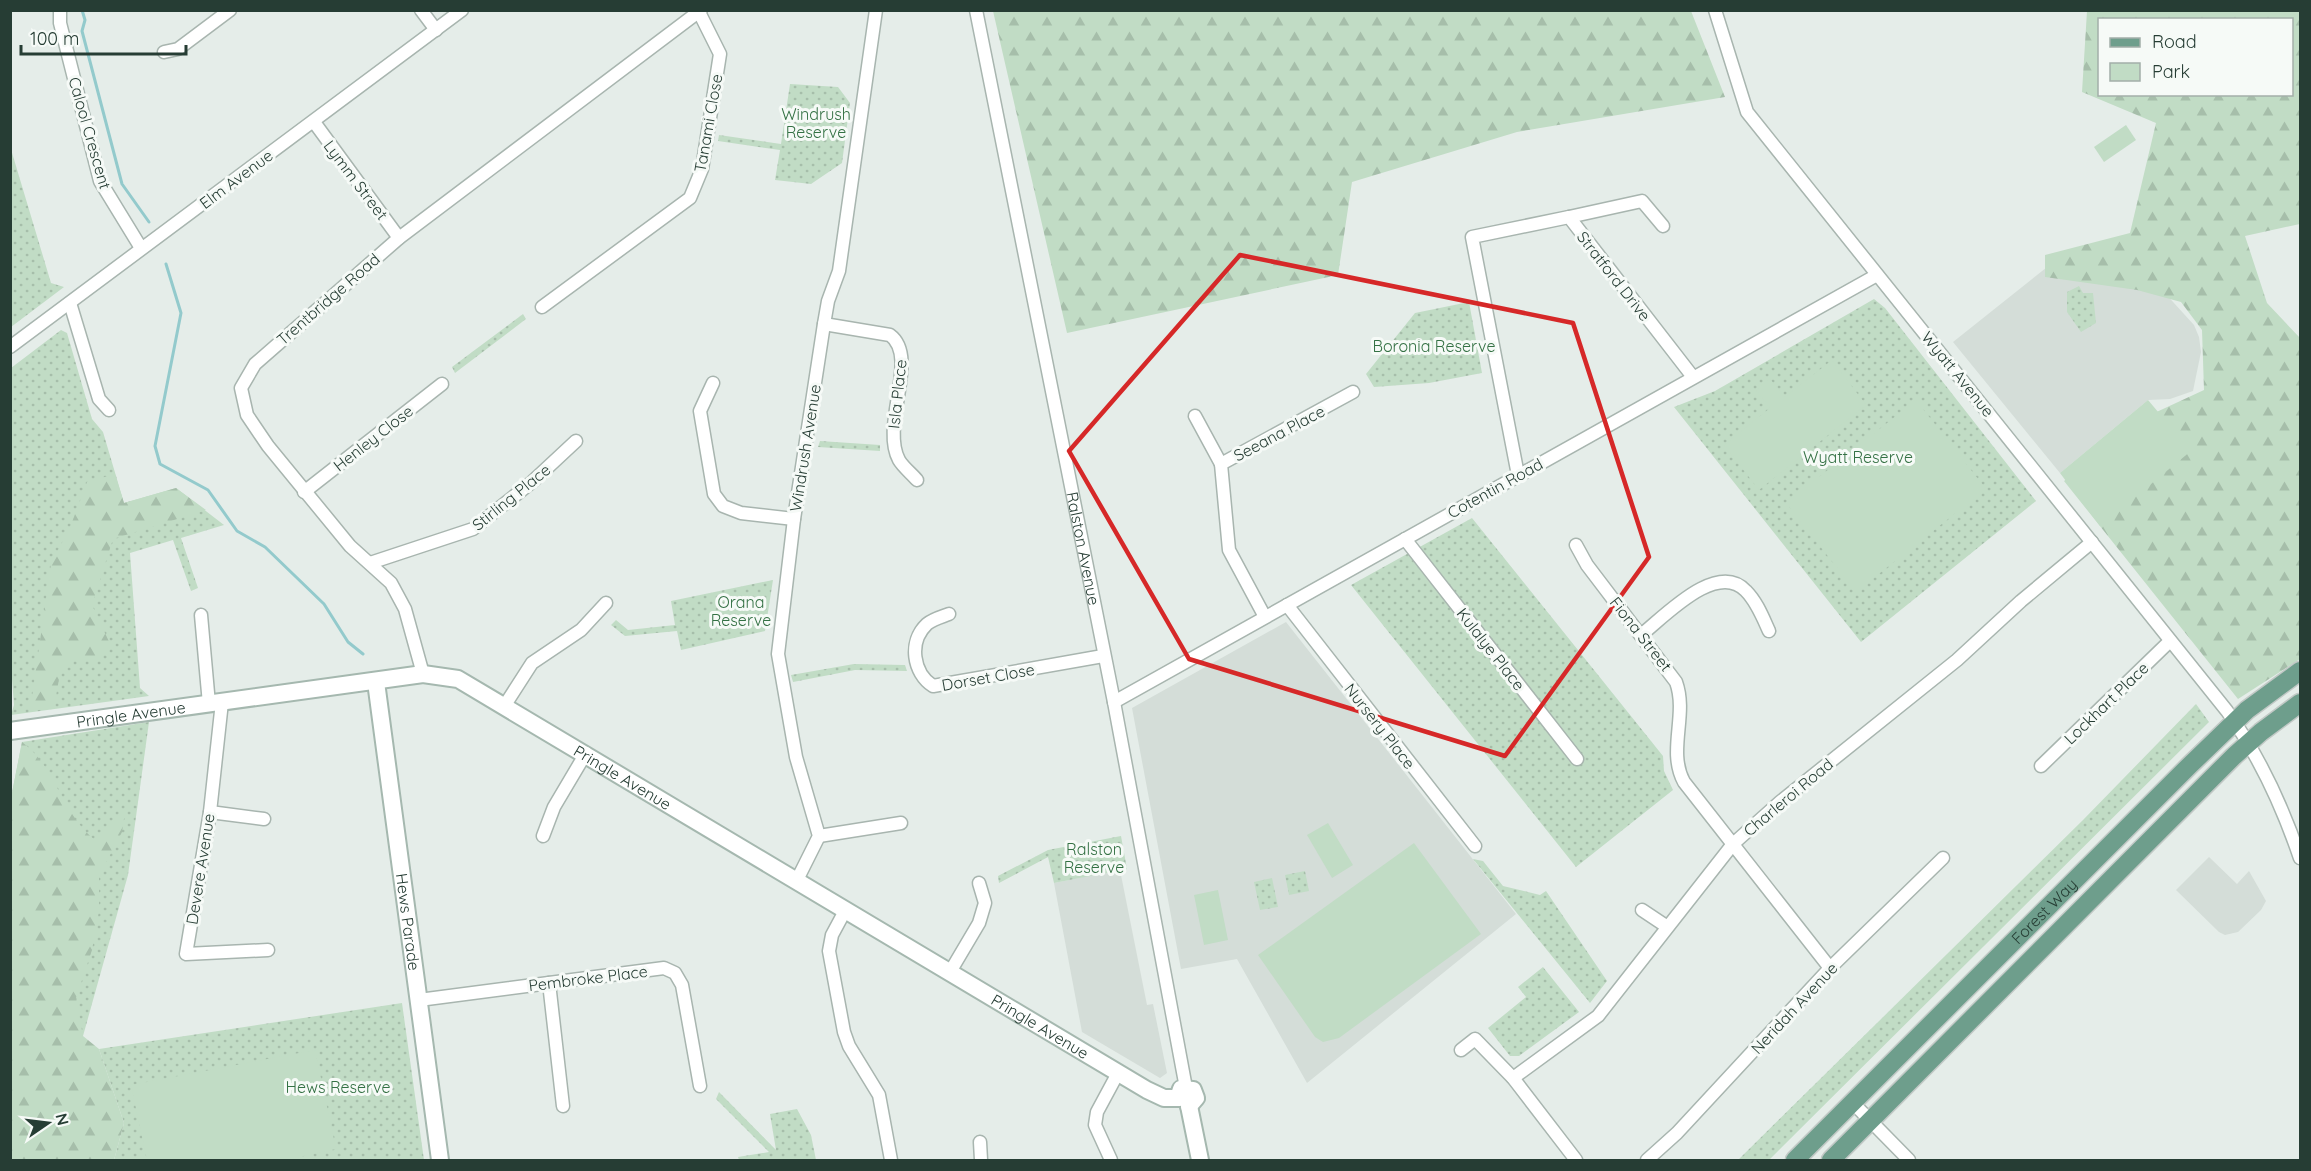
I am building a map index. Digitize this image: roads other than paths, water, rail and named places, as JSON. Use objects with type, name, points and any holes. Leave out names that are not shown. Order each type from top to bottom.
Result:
[{"type":"main road","name":"Forest Way","points":[[1795,1161],[2234,721],[2301,671]]},
{"type":"main road","name":"Forest Way","points":[[1831,1161],[2248,742],[2301,703]]},
{"type":"street","name":"Calool Crescent","points":[[60,10],[60,23],[100,180],[141,248]]},
{"type":"street","points":[[164,51],[178,49],[230,10]]},
{"type":"street","points":[[421,10],[436,30]]},
{"type":"street","name":"Elm Avenue","points":[[10,347],[462,10]]},
{"type":"street","name":"Windrush Avenue","points":[[819,836],[796,758],[778,654],[794,519],[828,301],[839,271],[876,10]]},
{"type":"street","name":"Ralston Avenue","points":[[976,10],[1114,702],[1184,1097],[1200,1161]]},
{"type":"street","name":"Wyatt Avenue","points":[[1715,10],[1747,112],[2234,721],[2248,742],[2285,811],[2301,858]]},
{"type":"street","name":"Trentbridge Road","points":[[423,674],[405,609],[391,583],[350,546],[304,492],[247,415],[242,388],[255,364],[399,238],[700,11]]},
{"type":"street","name":"Tanami Close","points":[[543,307],[690,198],[702,169],[720,54],[700,11]]},
{"type":"street","name":"Lymm Street","points":[[314,122],[399,238]]},
{"type":"street","points":[[1569,217],[1642,201],[1663,226]]},
{"type":"street","name":"Stratford Drive","points":[[1518,475],[1472,237],[1569,217],[1693,377]]},
{"type":"street","name":"Cotentin Road","points":[[1114,702],[1877,274]]},
{"type":"street","points":[[70,303],[99,399],[109,410]]},
{"type":"street","name":"Isla Place","points":[[824,324],[890,335],[896,339],[902,357],[893,438],[899,460],[917,480]]},
{"type":"street","points":[[713,383],[700,411],[714,494],[723,506],[741,513],[794,519]]},
{"type":"street","name":"Henley Close","points":[[304,492],[442,384]]},
{"type":"street","name":"Seeana Place","points":[[1265,617],[1229,550],[1221,464],[1353,392]]},
{"type":"street","points":[[1195,416],[1221,464]]},
{"type":"street","name":"Stirling Place","points":[[369,563],[473,529],[532,482],[576,441]]},
{"type":"street","name":"Kulalye Place","points":[[1405,539],[1578,759]]},
{"type":"street","name":"Charleroi Road","points":[[1514,1078],[1598,1016],[1666,926],[1733,844],[1780,802],[1957,660],[2021,601],[2092,542]]},
{"type":"street","name":"Fiona Street","points":[[1576,545],[1587,565],[1671,672],[1680,693],[1676,756],[1680,776],[1830,968]]},
{"type":"street","points":[[1641,635],[1700,589],[1717,581],[1734,583],[1746,590],[1770,631]]},
{"type":"street","points":[[505,705],[532,663],[581,630],[606,603]]},
{"type":"street","name":"Nursery Place","points":[[1287,605],[1475,846]]},
{"type":"street","name":"Dorset Close","points":[[948,614],[933,620],[924,627],[916,642],[918,669],[921,676],[933,686],[1103,656]]},
{"type":"street","name":"Devere Avenue","points":[[201,615],[216,703],[210,812],[186,954],[268,950]]},
{"type":"street","name":"Lockhart Place","points":[[2041,765],[2170,641]]},
{"type":"street","name":"Pringle Avenue","points":[[10,731],[423,674],[458,679],[586,753],[1156,1095],[1184,1097]]},
{"type":"street","name":"Hews Parade","points":[[376,682],[440,1161]]},
{"type":"street","points":[[543,837],[555,807],[586,753]]},
{"type":"street","points":[[210,812],[264,819]]},
{"type":"street","points":[[797,880],[819,836],[901,823]]},
{"type":"street","name":"Neridah Avenue","points":[[1647,1161],[1677,1132],[1830,968],[1943,858]]},
{"type":"street","points":[[950,972],[979,923],[985,903],[979,883]]},
{"type":"street","points":[[846,909],[832,935],[829,951],[844,1032],[849,1046],[879,1095],[891,1161]]},
{"type":"street","points":[[1642,910],[1666,926]]},
{"type":"street","name":"Pembroke Place","points":[[419,1000],[664,968],[675,973],[682,984],[700,1086]]},
{"type":"street","points":[[549,983],[563,1106]]},
{"type":"street","points":[[1461,1050],[1475,1039],[1514,1078],[1576,1161]]},
{"type":"street","points":[[1111,1161],[1095,1125],[1097,1112],[1118,1072]]},
{"type":"street","points":[[1853,1103],[1909,1161]]},
{"type":"street","points":[[980,1142],[981,1161]]},
{"type":"waterway","points":[[82,10],[85,20],[82,31],[122,184],[149,222]]},
{"type":"waterway","points":[[166,264],[181,313],[155,446],[160,464],[208,490],[237,531],[265,547],[324,604],[348,642],[363,654]]},
{"type":"park label","name":"Windrush Reserve","points":[[816,123]]},
{"type":"park label","name":"Boronia Reserve","points":[[1434,346]]},
{"type":"park label","name":"Wyatt Reserve","points":[[1858,457]]},
{"type":"park label","name":"Orana Reserve","points":[[741,611]]},
{"type":"park label","name":"Ralston Reserve","points":[[1094,858]]},
{"type":"park label","name":"Hews Reserve","points":[[338,1087]]}]
